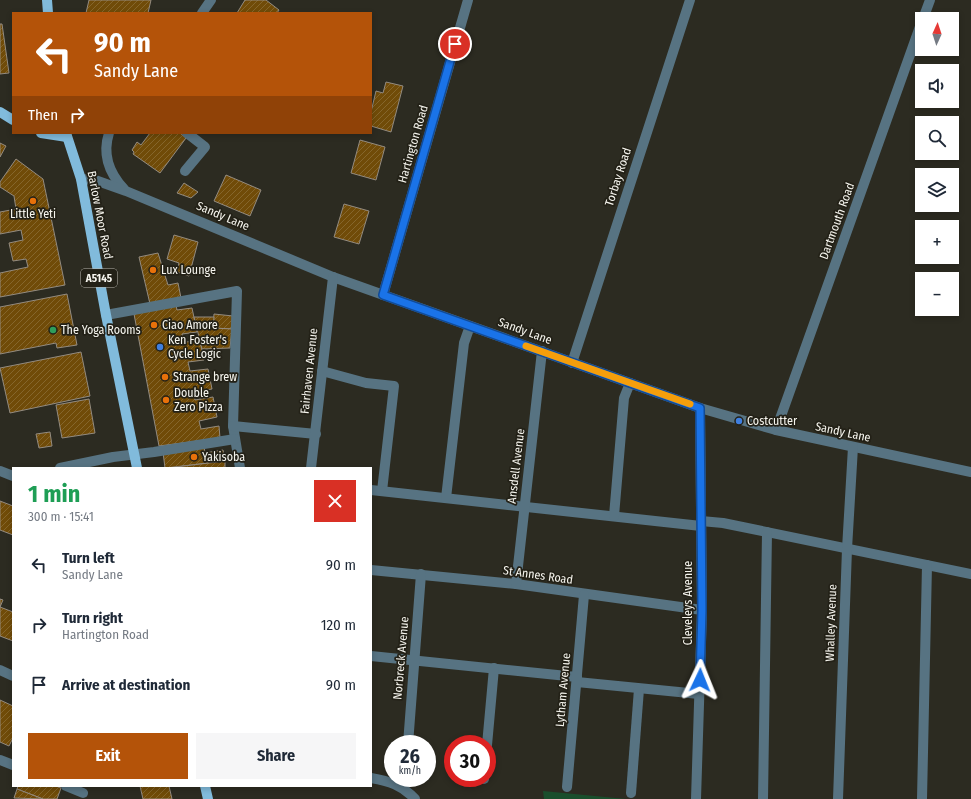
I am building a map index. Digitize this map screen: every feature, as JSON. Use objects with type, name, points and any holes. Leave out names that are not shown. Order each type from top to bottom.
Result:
[{"type":"main road","points":[[47,0],[48,12]]},
{"type":"main road","points":[[0,112],[12,119]]},
{"type":"main road","name":"A5145","points":[[54,134],[66,135]]},
{"type":"main road","name":"Barlow Moor Road","points":[[66,135],[81,179],[136,467]]},
{"type":"main road","points":[[205,787],[208,799]]},
{"type":"street","points":[[203,12],[211,0]]},
{"type":"street","name":"Hartington Road","points":[[383,295],[468,0]]},
{"type":"street","name":"Torbay Road","points":[[572,363],[690,0]]},
{"type":"street","name":"Dartmouth Road","points":[[925,12],[930,0]]},
{"type":"street","name":"Dartmouth Road","points":[[776,430],[915,40]]},
{"type":"street","points":[[110,134],[106,147],[107,161],[114,177],[126,191]]},
{"type":"street","points":[[185,171],[205,146],[188,134]]},
{"type":"street","name":"Sandy Lane","points":[[81,179],[95,180],[126,191],[333,277],[700,408],[776,430],[971,472]]},
{"type":"street","name":"Fairhaven Avenue","points":[[311,467],[333,277]]},
{"type":"street","points":[[106,316],[237,291],[233,426],[240,467]]},
{"type":"street","points":[[446,498],[464,343],[470,326]]},
{"type":"street","name":"Ansdell Avenue","points":[[516,584],[542,351]]},
{"type":"street","points":[[322,371],[366,383],[394,386],[382,491]]},
{"type":"street","points":[[614,516],[624,398],[630,383]]},
{"type":"street","name":"Cleveleys Avenue","points":[[696,799],[702,610],[700,408]]},
{"type":"street","points":[[233,426],[316,434]]},
{"type":"street","points":[[65,467],[113,457],[235,439]]},
{"type":"street","name":"Whalley Avenue","points":[[838,799],[847,549],[853,447]]},
{"type":"street","points":[[0,471],[12,476]]},
{"type":"street","points":[[372,490],[614,516],[701,523],[723,523],[971,574]]},
{"type":"street","points":[[763,799],[767,532]]},
{"type":"street","points":[[922,799],[927,566]]},
{"type":"street","name":"St Annes Road","points":[[372,570],[516,584],[584,595],[702,610]]},
{"type":"street","name":"Norbreck Avenue","points":[[409,735],[421,574]]},
{"type":"street","name":"Lytham Avenue","points":[[567,788],[584,595]]},
{"type":"street","points":[[372,656],[494,668],[639,689],[699,694]]},
{"type":"street","points":[[488,735],[494,668]]},
{"type":"street","points":[[0,670],[12,676]]},
{"type":"street","points":[[631,793],[639,689]]},
{"type":"street","points":[[0,762],[12,765]]},
{"type":"street","points":[[372,778],[388,780],[408,791],[415,799]]},
{"type":"street","points":[[68,787],[83,793]]},
{"type":"green space","points":[[543,791],[626,799],[544,799]]},
{"type":"building","points":[[89,0],[151,0],[148,12],[86,12]]},
{"type":"building","points":[[245,0],[266,0],[279,10],[278,12],[238,12]]},
{"type":"building","points":[[0,24],[2,24],[9,73],[0,74]]},
{"type":"building","points":[[386,82],[403,86],[391,132],[372,126],[372,108],[376,91],[383,93]]},
{"type":"building","points":[[149,134],[181,134],[186,138],[160,173],[133,154],[134,152],[132,150],[137,142],[141,145]]},
{"type":"building","points":[[360,140],[385,147],[376,180],[351,173]]},
{"type":"building","points":[[0,143],[6,146],[0,157]]},
{"type":"building","points":[[16,159],[43,179],[65,285],[0,297],[0,273],[28,267],[26,259],[13,261],[9,243],[23,240],[21,230],[0,234],[0,212],[16,209],[14,196],[0,187],[0,182]]},
{"type":"building","points":[[226,175],[261,190],[250,216],[214,201]]},
{"type":"building","points":[[184,183],[198,192],[191,198],[177,193]]},
{"type":"building","points":[[344,204],[369,211],[359,244],[334,237]]},
{"type":"building","points":[[174,235],[198,242],[189,276],[177,272],[179,263],[167,259]]},
{"type":"building","name":"Lux Lounge","points":[[158,253],[168,285],[178,283],[181,298],[150,304],[139,257]]},
{"type":"building","points":[[67,294],[77,345],[57,348],[56,343],[0,354],[0,307]]},
{"type":"building","points":[[176,305],[177,310],[192,308],[197,332],[182,334],[185,342],[200,341],[204,360],[188,362],[190,371],[208,369],[212,389],[194,392],[195,400],[213,397],[217,417],[199,421],[201,429],[219,426],[220,438],[159,446],[134,314]]},
{"type":"building","points":[[214,314],[233,316],[232,329],[213,328]]},
{"type":"building","points":[[194,317],[214,317],[213,328],[232,329],[230,348],[202,349]]},
{"type":"building","points":[[81,352],[90,396],[10,413],[0,368]]},
{"type":"building","points":[[89,399],[95,433],[62,438],[56,405]]},
{"type":"building","points":[[50,432],[52,446],[39,448],[36,434]]},
{"type":"building","name":"Yakisoba","points":[[204,447],[205,453],[223,450],[225,461],[165,467],[163,452]]},
{"type":"building","points":[[225,461],[225,467],[176,467]]},
{"type":"building","points":[[0,501],[12,506],[12,535],[0,530]]},
{"type":"building","points":[[0,599],[3,600],[0,607]]},
{"type":"building","points":[[0,607],[12,612],[12,641],[0,636]]},
{"type":"building","points":[[0,700],[12,706],[12,740],[9,746],[0,742]]},
{"type":"building","points":[[18,787],[61,788],[57,799],[43,799],[17,789]]},
{"type":"building","points":[[140,787],[169,787],[172,799],[143,799]]},
{"type":"building","points":[[17,789],[43,799],[14,798]]},
{"type":"slow traffic","points":[[526,346],[690,404]]},
{"type":"place","name":"Little Yeti","points":[[33,201]]},
{"type":"place","name":"Lux Lounge","points":[[153,270]]},
{"type":"place","name":"Ciao Amore","points":[[154,325]]},
{"type":"place","name":"The Yoga Rooms","points":[[53,330]]},
{"type":"place","name":"Ken Foster's Cycle Logic","points":[[160,347]]},
{"type":"place","name":"Strange brew","points":[[165,377]]},
{"type":"place","name":"Double Zero Pizza","points":[[166,400]]},
{"type":"place","name":"Costcutter","points":[[739,421]]},
{"type":"place","name":"Yakisoba","points":[[194,457]]},
{"type":"route","points":[[455,44],[383,295],[700,408],[702,610],[700,680]]}]
